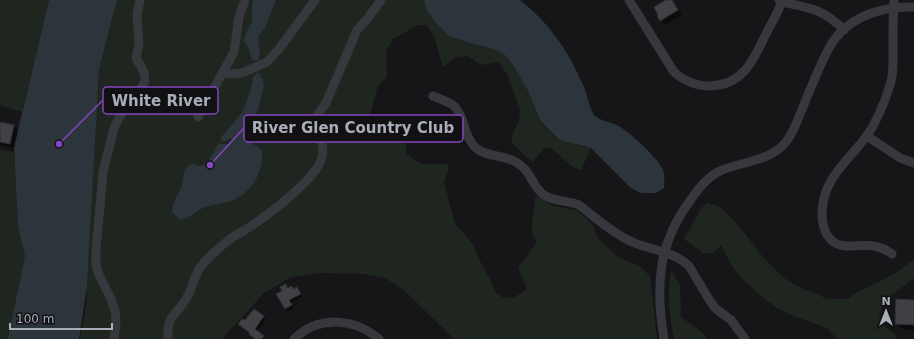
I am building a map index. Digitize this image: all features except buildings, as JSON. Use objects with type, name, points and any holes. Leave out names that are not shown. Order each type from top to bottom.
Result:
[{"type":"street","points":[[114,339],[115,311],[99,275],[96,264],[96,250],[103,172],[114,128],[120,116],[145,81],[144,72],[136,58],[139,44],[137,15],[140,0]]},
{"type":"street","points":[[198,117],[216,82],[223,73],[234,52],[239,17],[245,0]]},
{"type":"street","points":[[223,73],[242,73],[267,62],[279,50],[316,0]]},
{"type":"street","points":[[168,339],[169,321],[185,301],[201,266],[230,240],[261,220],[314,173],[322,158],[323,147],[315,121],[316,117],[322,111],[326,103],[356,30],[368,18],[381,0]]},
{"type":"street","points":[[629,0],[674,72],[684,80],[706,86],[729,82],[743,72],[754,59],[780,1],[820,11],[831,18],[844,30]]},
{"type":"street","points":[[892,254],[887,250],[876,246],[842,246],[829,238],[823,221],[823,201],[831,180],[867,136],[886,98],[892,78],[893,4]]},
{"type":"street","points":[[664,339],[659,297],[664,253],[679,217],[697,192],[711,176],[727,168],[768,155],[782,146],[797,121],[829,48],[844,30],[866,14],[893,4],[914,7]]},
{"type":"street","points":[[433,96],[446,101],[458,112],[474,146],[483,152],[508,158],[518,163],[527,171],[544,196],[555,200],[573,202],[623,238],[681,259],[689,266],[710,301],[731,320],[745,339]]},
{"type":"street","points":[[867,136],[900,158],[914,163]]},
{"type":"street","points":[[294,339],[314,326],[333,322],[348,323],[360,326],[371,332],[379,339]]},
{"type":"shaded area","points":[[0,0],[49,0],[22,112],[0,105]]},
{"type":"shaded area","points":[[49,0],[117,0],[99,69],[87,285],[79,339],[8,339],[25,256],[18,227],[14,147]]},
{"type":"shaded area","points":[[117,0],[424,0],[426,9],[437,24],[449,36],[491,48],[505,55],[515,68],[529,93],[540,120],[579,146],[591,148],[581,170],[573,167],[551,148],[544,148],[533,162],[511,142],[513,133],[519,121],[520,109],[507,74],[498,62],[481,65],[468,56],[456,57],[443,67],[434,36],[427,25],[418,25],[393,39],[386,51],[387,77],[378,86],[368,122],[369,137],[376,137],[384,129],[395,128],[406,138],[406,153],[421,164],[447,164],[449,168],[444,182],[455,224],[472,243],[496,293],[504,298],[515,297],[527,289],[518,268],[537,242],[532,233],[536,195],[553,206],[578,211],[593,225],[597,237],[619,258],[638,265],[650,276],[657,339],[454,339],[405,291],[385,278],[365,274],[322,273],[291,277],[264,293],[222,339],[80,339],[86,306],[99,69]]},
{"type":"shaded area","points":[[253,0],[276,0],[265,28],[258,37],[260,50],[259,60],[252,61],[249,49],[244,40],[252,21]]},
{"type":"shaded area","points":[[424,0],[520,0],[540,18],[557,38],[577,72],[593,114],[600,119],[622,128],[636,139],[655,158],[663,170],[664,188],[656,193],[641,193],[631,188],[591,148],[560,140],[540,120],[529,93],[515,68],[505,55],[491,48],[449,36],[437,24],[426,9]]},
{"type":"shaded area","points":[[259,73],[263,80],[264,87],[250,138],[254,145],[259,147],[262,151],[262,160],[258,176],[249,189],[236,198],[228,202],[198,210],[188,218],[179,219],[172,212],[172,208],[181,188],[185,170],[190,164],[199,166],[209,161],[218,144],[228,144],[234,141],[230,138],[226,141],[221,141],[221,137],[242,112],[250,93],[253,77]]},
{"type":"shaded area","points":[[0,150],[14,153],[18,227],[27,261],[18,339],[0,339]]},
{"type":"shaded area","points":[[708,203],[721,208],[739,226],[763,257],[784,278],[799,287],[828,299],[848,299],[893,274],[914,260],[914,278],[883,302],[879,316],[883,325],[895,334],[896,339],[837,339],[827,328],[778,309],[744,281],[733,268],[721,245],[713,253],[703,253],[684,239],[702,207]]},
{"type":"shaded area","points":[[671,270],[680,285],[681,317],[703,333],[707,339],[674,339],[669,305]]},
{"type":"place","name":"White River","points":[[59,144]]},
{"type":"place","name":"River Glen Country Club","points":[[210,165]]}]
